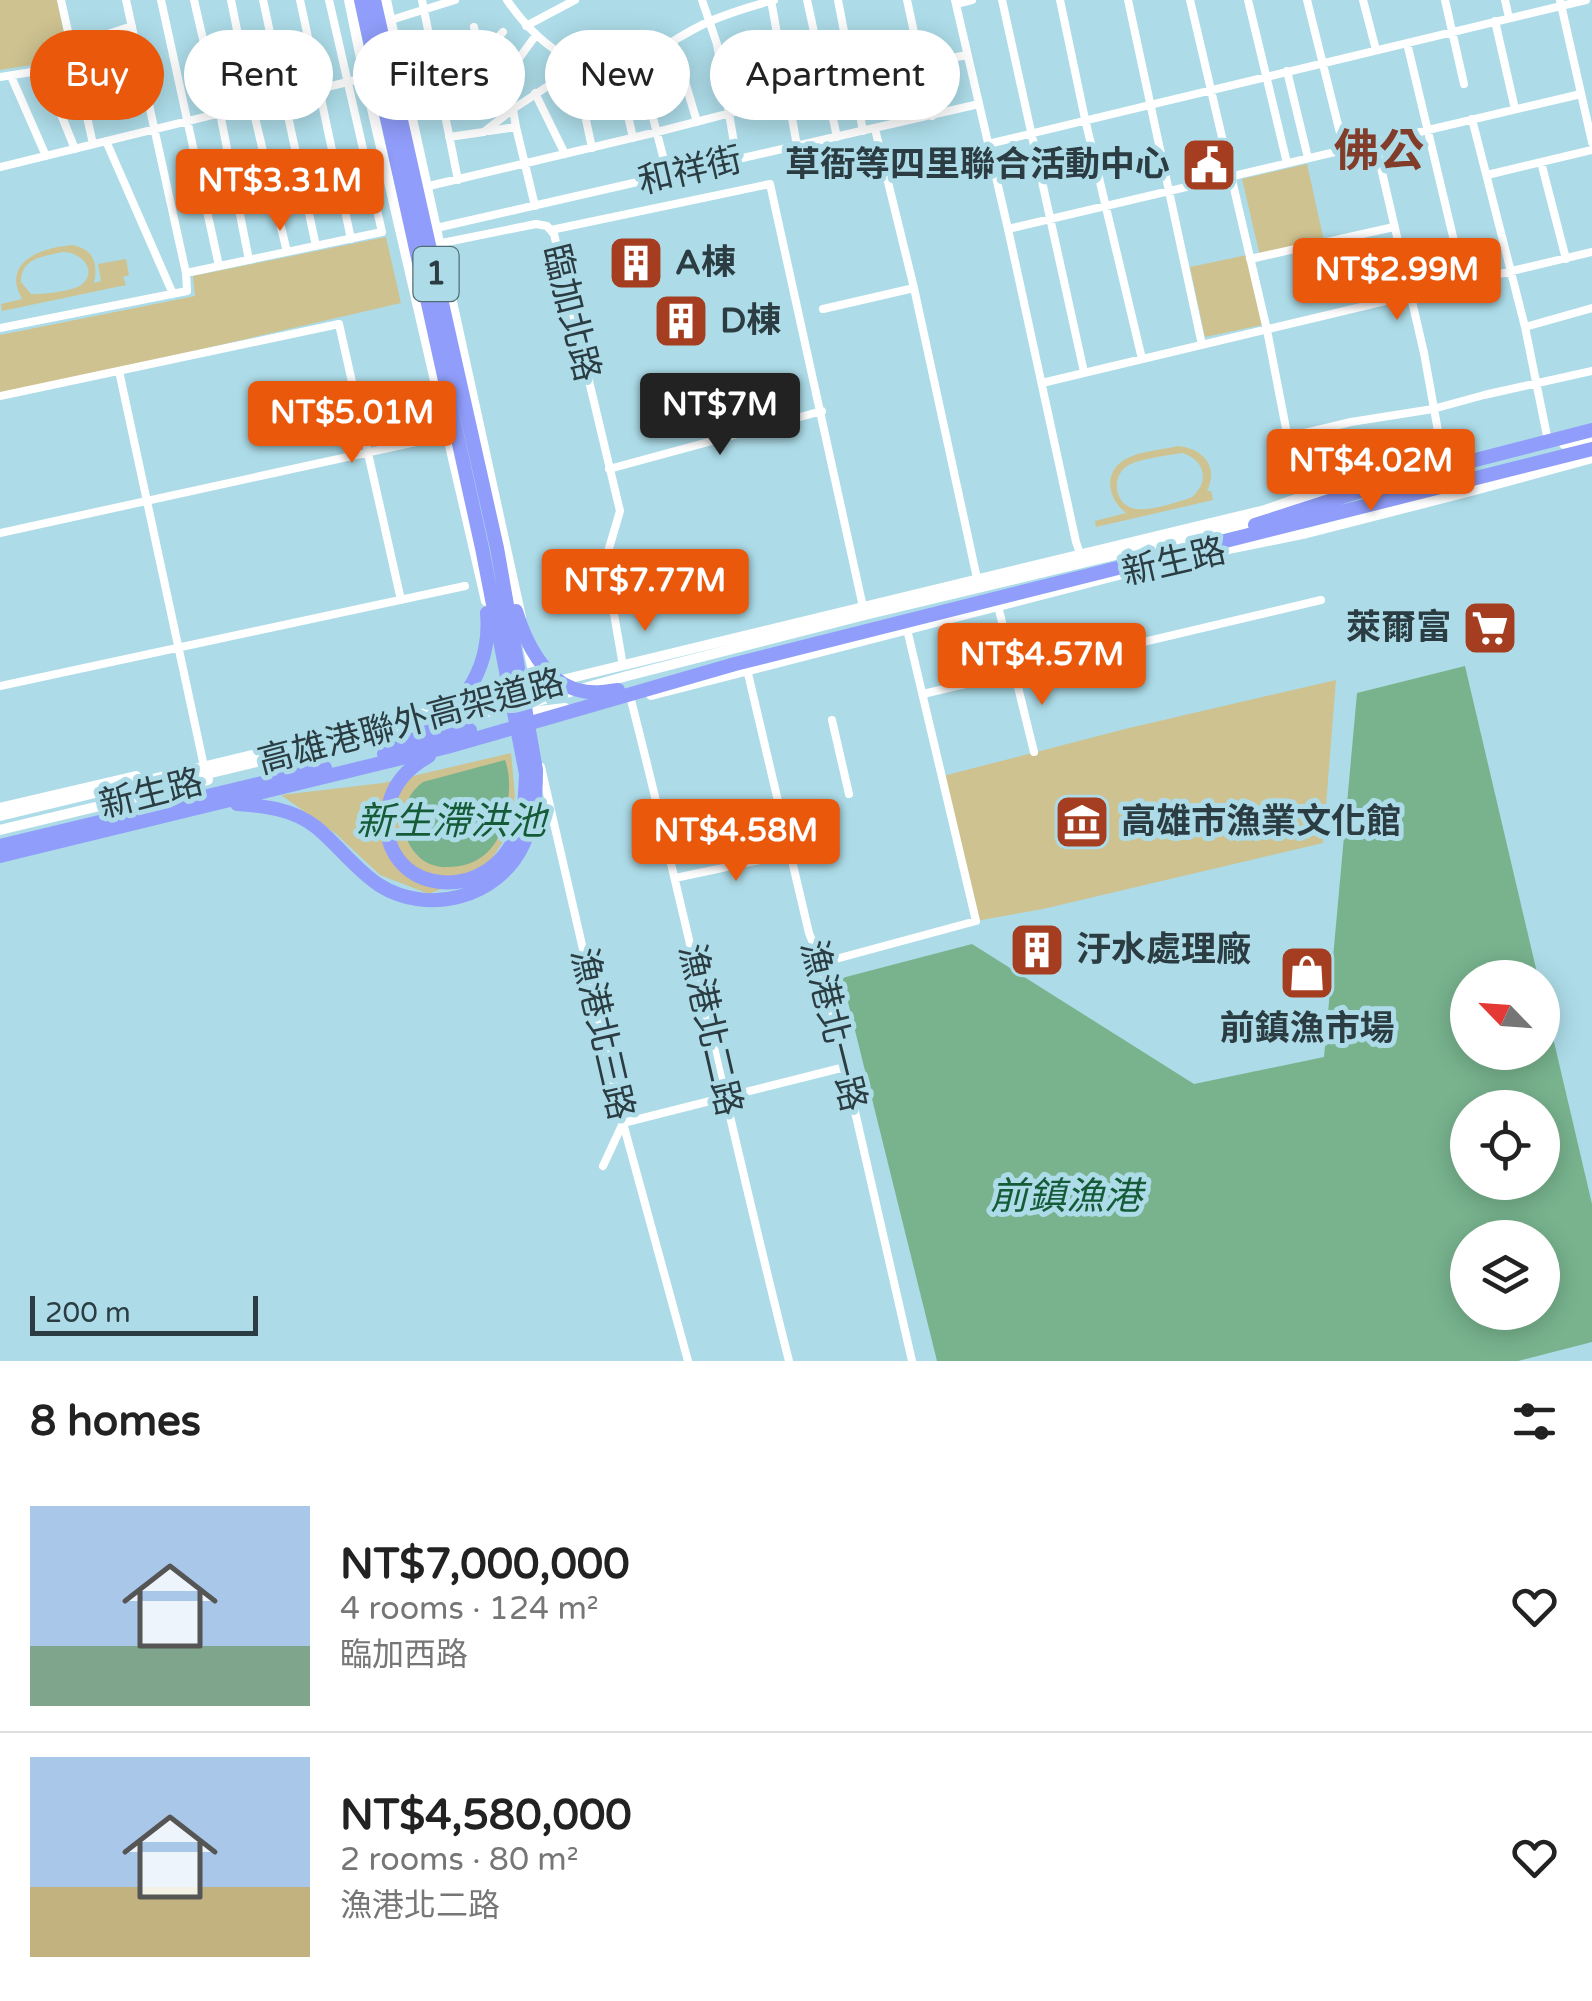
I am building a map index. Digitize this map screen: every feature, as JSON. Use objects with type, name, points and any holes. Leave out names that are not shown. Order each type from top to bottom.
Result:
[{"type":"highway","name":"1","points":[[362,0],[490,548]]},
{"type":"highway","name":"1","points":[[374,0],[490,548]]},
{"type":"highway","name":"高雄港聯外高架道路","points":[[0,856],[447,747],[735,664],[1592,442]]},
{"type":"highway","name":"高雄港聯外高架道路","points":[[0,846],[384,754],[734,656],[1216,540]]},
{"type":"highway","points":[[490,548],[520,623],[547,670],[578,690],[618,690]]},
{"type":"highway","points":[[447,747],[418,762],[399,778],[390,797],[387,832],[389,843],[406,868],[433,882],[464,883],[486,873],[506,854],[524,812],[526,774],[490,548]]},
{"type":"highway","points":[[384,754],[429,732],[466,693],[474,678],[488,629],[490,548]]},
{"type":"highway","points":[[221,804],[272,806],[302,818],[379,885],[414,898],[448,900],[470,895],[496,880],[523,846],[536,797],[536,770],[490,548]]},
{"type":"street","points":[[61,0],[68,30]]},
{"type":"street","points":[[0,328],[187,292],[126,0]]},
{"type":"street","points":[[162,0],[219,266]]},
{"type":"street","points":[[194,0],[201,30]]},
{"type":"street","points":[[231,0],[237,30]]},
{"type":"street","points":[[263,0],[270,30]]},
{"type":"street","points":[[300,0],[306,30]]},
{"type":"street","points":[[186,273],[382,232],[330,0]]},
{"type":"street","points":[[349,0],[355,30]]},
{"type":"street","points":[[386,0],[393,30]]},
{"type":"street","points":[[391,20],[423,5],[455,0]]},
{"type":"street","points":[[507,0],[526,26],[545,42]]},
{"type":"street","points":[[526,26],[575,0]]},
{"type":"street","points":[[702,0],[712,30]]},
{"type":"street","points":[[690,32],[772,0],[777,30]]},
{"type":"street","points":[[807,0],[813,30]]},
{"type":"street","points":[[838,0],[844,30]]},
{"type":"street","points":[[907,0],[914,30]]},
{"type":"street","points":[[972,0],[956,2],[1081,556]]},
{"type":"street","points":[[1002,0],[1084,372]]},
{"type":"street","points":[[1060,0],[1142,359]]},
{"type":"street","points":[[1128,0],[1202,345]]},
{"type":"street","points":[[1190,0],[1267,330],[1300,504]]},
{"type":"street","points":[[1248,0],[1288,163]]},
{"type":"street","points":[[1307,0],[1344,149]]},
{"type":"street","points":[[1363,0],[1376,50]]},
{"type":"street","points":[[1445,0],[1464,84]]},
{"type":"street","points":[[1505,0],[1509,18]]},
{"type":"street","points":[[988,144],[1560,3],[1586,0]]},
{"type":"street","points":[[1487,175],[1592,146],[1560,3]]},
{"type":"street","points":[[423,5],[428,30]]},
{"type":"street","points":[[1494,22],[1515,109]]},
{"type":"street","points":[[120,30],[132,26]]},
{"type":"street","points":[[525,49],[536,35]]},
{"type":"street","points":[[1406,42],[1464,283]]},
{"type":"street","points":[[960,56],[967,55]]},
{"type":"street","points":[[0,77],[30,72]]},
{"type":"street","points":[[1286,72],[1308,158]]},
{"type":"street","points":[[10,76],[46,156]]},
{"type":"street","points":[[333,84],[353,80]]},
{"type":"street","points":[[525,100],[545,87]]},
{"type":"street","points":[[535,93],[565,154]]},
{"type":"street","points":[[1008,229],[1581,94]]},
{"type":"street","points":[[690,97],[697,122]]},
{"type":"street","name":"和祥街","points":[[960,109],[978,104]]},
{"type":"street","points":[[428,186],[710,119]]},
{"type":"street","points":[[1472,119],[1526,326],[1547,436]]},
{"type":"street","points":[[63,120],[75,149]]},
{"type":"street","points":[[87,120],[92,144]]},
{"type":"street","points":[[0,168],[190,120]]},
{"type":"street","points":[[221,120],[249,260]]},
{"type":"street","points":[[256,120],[287,252]]},
{"type":"street","points":[[290,120],[316,246]]},
{"type":"street","points":[[326,120],[351,239]]},
{"type":"street","points":[[375,120],[510,711]]},
{"type":"street","points":[[413,120],[537,690]]},
{"type":"street","points":[[446,120],[458,180]]},
{"type":"street","points":[[484,132],[498,120]]},
{"type":"street","points":[[515,120],[535,206]]},
{"type":"street","points":[[586,120],[592,148]]},
{"type":"street","points":[[629,120],[633,138]]},
{"type":"street","points":[[654,120],[668,176]]},
{"type":"street","points":[[730,120],[737,160]]},
{"type":"street","points":[[793,120],[797,146]]},
{"type":"street","points":[[833,120],[837,137]]},
{"type":"street","points":[[861,120],[863,131]]},
{"type":"street","name":"和祥街","points":[[401,236],[913,120]]},
{"type":"street","points":[[450,137],[516,128]]},
{"type":"street","points":[[875,128],[977,580]]},
{"type":"street","points":[[106,141],[173,294]]},
{"type":"street","points":[[1375,142],[1424,353],[1446,479]]},
{"type":"street","points":[[1541,162],[1566,258]]},
{"type":"street","points":[[552,230],[770,184],[863,604]]},
{"type":"street","name":"臨加北路","points":[[405,250],[536,224],[552,230],[620,511],[605,562],[623,663]]},
{"type":"street","points":[[1250,259],[1394,226]]},
{"type":"street","points":[[1042,382],[1592,252]]},
{"type":"street","points":[[822,309],[914,288]]},
{"type":"street","points":[[1526,326],[1592,308]]},
{"type":"street","points":[[0,396],[339,324],[401,600]]},
{"type":"street","points":[[120,371],[205,771]]},
{"type":"street","points":[[1288,437],[1350,422],[1434,409],[1592,371]]},
{"type":"street","points":[[609,469],[822,411]]},
{"type":"street","name":"新生路","points":[[0,808],[510,711],[632,700],[1197,555],[1307,533],[1547,436],[1592,442]]},
{"type":"street","points":[[0,533],[425,440]]},
{"type":"street","name":"新生路","points":[[1300,504],[1446,479],[1592,442]]},
{"type":"street","name":"新生路","points":[[0,823],[506,690],[537,690],[1300,504],[1430,479],[1446,479],[1470,491],[1592,442]]},
{"type":"street","points":[[0,686],[465,586]]},
{"type":"street","points":[[821,963],[976,922],[900,599]]},
{"type":"street","name":"新生路","points":[[528,708],[537,690],[623,663],[740,639],[863,604],[900,599]]},
{"type":"street","points":[[923,694],[1321,600]]},
{"type":"street","points":[[998,606],[1034,752]]},
{"type":"street","name":"漁港北一路","points":[[740,639],[809,933],[821,963],[912,1361]]},
{"type":"street","name":"漁港北二路","points":[[632,700],[789,1361]]},
{"type":"street","name":"漁港北三路","points":[[528,708],[623,1123],[688,1361]]},
{"type":"street","points":[[832,720],[849,794]]},
{"type":"street","points":[[676,878],[790,854]]},
{"type":"street","points":[[603,1166],[623,1123],[845,1067]]},
{"type":"shaded area","points":[[0,0],[57,0],[63,30],[30,30],[30,65],[0,70]]},
{"type":"shaded area","points":[[1307,164],[1324,241],[1260,256],[1242,179]]},
{"type":"shaded area","points":[[386,237],[401,303],[0,396],[0,335],[195,296],[193,276]]},
{"type":"shaded area","points":[[62,246],[80,247],[90,254],[95,264],[94,283],[101,281],[98,264],[126,259],[126,285],[2,311],[1,304],[22,299],[17,286],[21,265],[39,253]],"holes":[[[69,253],[81,258],[88,268],[81,285],[31,294],[21,282],[25,267],[35,259]]]},
{"type":"shaded area","points":[[1247,255],[1262,325],[1205,337],[1190,267]]},
{"type":"shaded area","points":[[1178,446],[1195,451],[1206,460],[1211,474],[1207,491],[1211,491],[1213,500],[1096,527],[1095,521],[1126,513],[1115,501],[1110,487],[1117,466],[1136,455]],"holes":[[[1183,453],[1200,466],[1203,478],[1192,497],[1143,509],[1130,507],[1120,498],[1118,478],[1127,466]]]},
{"type":"shaded area","points":[[1336,680],[1323,843],[976,921],[943,776]]},
{"type":"shaded area","points":[[511,753],[515,796],[506,837],[483,872],[429,894],[380,875],[336,834],[281,795],[383,783]]},
{"type":"water","name":"前鎮漁港","points":[[1465,666],[1534,960],[1450,960],[1450,1070],[1560,1068],[1592,1204],[1592,1342],[1518,1361],[937,1361],[842,978],[972,944],[1194,1084],[1324,1057],[1357,693]]},
{"type":"water","name":"新生滯洪池","points":[[505,760],[507,806],[501,832],[491,849],[477,860],[458,866],[437,866],[419,857],[407,839],[403,818],[415,790],[423,782]]},
{"type":"place","name":"草衙等四里聯合活動中心","points":[[1209,165]]},
{"type":"place","name":"A棟","points":[[636,263]]},
{"type":"place","name":"D棟","points":[[681,321]]},
{"type":"place","name":"萊爾富","points":[[1490,628]]},
{"type":"place","name":"高雄市漁業文化館","points":[[1082,822]]},
{"type":"place","name":"汙水處理廠","points":[[1037,950]]},
{"type":"place","name":"前鎮漁市場","points":[[1307,973]]},
{"type":"district","name":"佛公","points":[[1379,152]]}]
